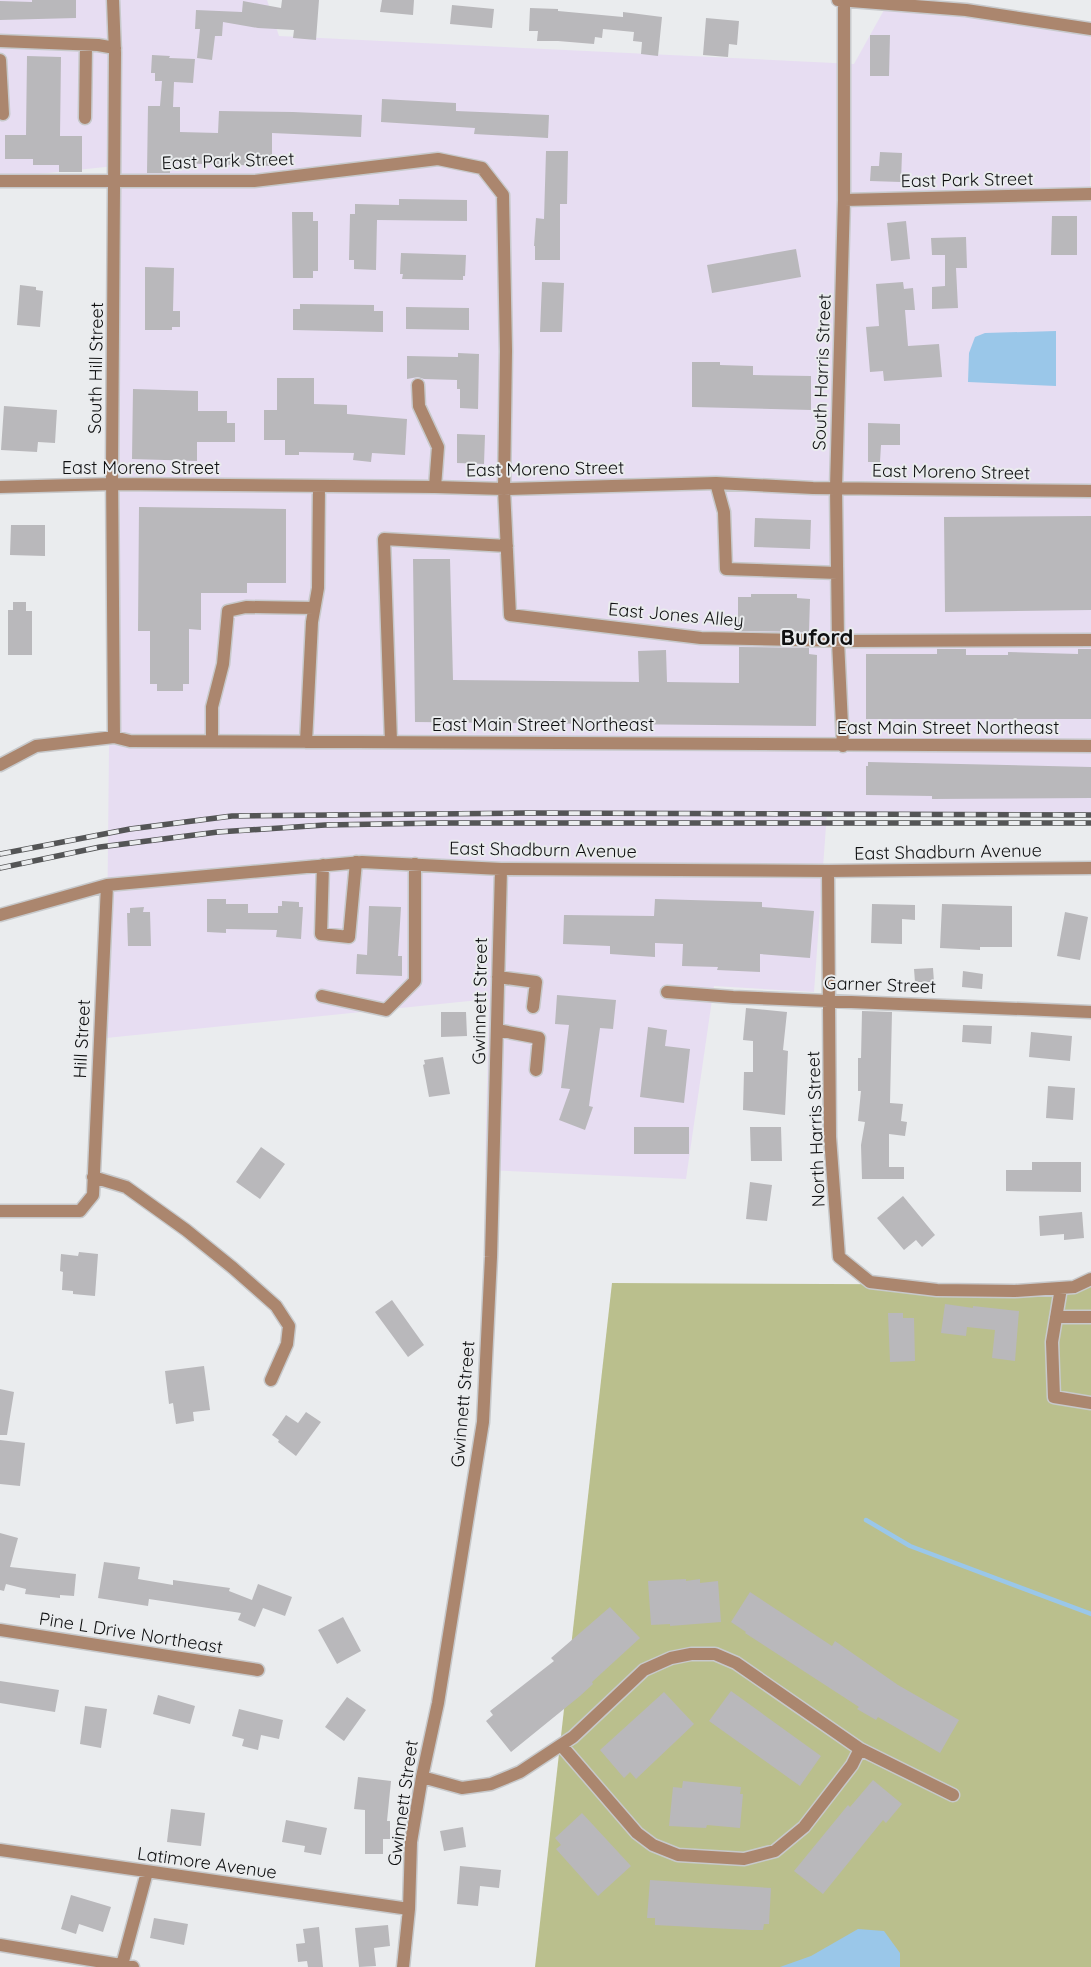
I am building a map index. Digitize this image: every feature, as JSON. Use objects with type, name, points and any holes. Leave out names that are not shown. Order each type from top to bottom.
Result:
[{"type":"street","name":"South Hill Street","points":[[113,0],[115,48],[112,484],[114,737]]},
{"type":"street","points":[[838,0],[967,5],[1091,29]]},
{"type":"street","name":"South Harris Street","points":[[843,746],[838,641],[836,488],[844,200],[844,0]]},
{"type":"street","points":[[0,41],[115,48]]},
{"type":"street","points":[[85,118],[86,45]]},
{"type":"street","points":[[0,60],[3,114]]},
{"type":"street","name":"East Park Street","points":[[0,181],[254,181],[438,158],[482,168],[503,195],[506,351],[504,489]]},
{"type":"street","name":"East Park Street","points":[[844,200],[1091,194]]},
{"type":"street","points":[[418,385],[418,406],[438,446],[435,487]]},
{"type":"street","points":[[716,483],[724,512],[726,569],[837,573]]},
{"type":"street","name":"East Moreno Street","points":[[0,487],[112,484],[504,489],[716,483],[836,488],[1091,491]]},
{"type":"street","points":[[306,742],[312,622],[318,588],[320,486]]},
{"type":"street","points":[[391,742],[384,540],[507,546],[504,489]]},
{"type":"street","name":"East Jones Alley","points":[[507,546],[510,615],[701,638],[838,641],[1091,640]]},
{"type":"street","points":[[212,741],[212,707],[223,664],[228,611],[246,607],[314,608]]},
{"type":"street","name":"East Main Street Northeast","points":[[0,765],[36,746],[114,737],[130,741],[1091,746]]},
{"type":"street","points":[[323,865],[321,934],[349,937],[356,862]]},
{"type":"street","name":"East Shadburn Avenue","points":[[0,915],[107,884],[356,862],[501,868],[828,871],[1091,868]]},
{"type":"street","points":[[322,996],[386,1010],[415,981],[415,864]]},
{"type":"street","name":"Gwinnett Street","points":[[403,1967],[409,1909],[412,1842],[422,1777],[438,1703],[483,1422],[491,1257],[501,868]]},
{"type":"street","name":"North Harris Street","points":[[828,871],[830,1137],[838,1257],[870,1282],[937,1290],[1015,1291],[1061,1288]]},
{"type":"street","name":"Hill Street","points":[[0,1211],[80,1211],[92,1195],[107,884]]},
{"type":"street","points":[[498,977],[536,982],[533,1007]]},
{"type":"street","name":"Garner Street","points":[[667,992],[733,997],[1091,1012]]},
{"type":"street","points":[[497,1030],[539,1038],[536,1070]]},
{"type":"street","points":[[94,1177],[126,1187],[186,1230],[276,1306],[289,1326],[287,1344],[271,1380]]},
{"type":"street","points":[[1091,1279],[1074,1287],[1061,1288],[1052,1342],[1054,1397],[1091,1403]]},
{"type":"street","points":[[1056,1317],[1091,1318]]},
{"type":"street","name":"Pine L Drive Northeast","points":[[0,1630],[258,1670]]},
{"type":"street","points":[[422,1777],[462,1788],[492,1784],[520,1772],[573,1737],[644,1670],[670,1658],[691,1654],[715,1654],[736,1663],[860,1749],[953,1795]]},
{"type":"street","points":[[562,1745],[637,1833],[653,1845],[678,1855],[744,1859],[775,1851],[804,1827],[852,1765],[860,1749]]},
{"type":"street","name":"Latimore Avenue","points":[[0,1850],[409,1909]]},
{"type":"street","points":[[0,1945],[128,1966],[147,1872]]},
{"type":"shaded area","points":[[0,0],[267,0],[279,36],[854,64],[889,1],[1091,22],[1091,817],[827,812],[814,992],[714,986],[686,1179],[485,1170],[489,999],[106,1038],[115,166],[0,178]]},
{"type":"green space","points":[[612,1283],[1091,1285],[1091,1967],[535,1967]]},
{"type":"water","points":[[1056,331],[1056,386],[968,382],[969,353],[975,337],[985,333]]},
{"type":"water","points":[[858,1929],[884,1931],[900,1953],[900,1967],[780,1967],[811,1956]]},
{"type":"building","points":[[32,0],[76,0],[76,18],[0,20],[0,1],[32,2]]},
{"type":"building","points":[[282,0],[319,0],[316,40],[293,38],[294,30],[258,28],[223,22],[222,36],[215,36],[212,60],[197,58],[200,29],[195,29],[196,10],[242,12],[243,1],[281,8]]},
{"type":"building","points":[[382,0],[414,0],[413,15],[380,12]]},
{"type":"building","points":[[452,5],[494,9],[492,28],[450,24]]},
{"type":"building","points":[[530,8],[558,9],[558,11],[623,17],[623,12],[662,17],[658,56],[641,54],[642,42],[633,41],[634,32],[603,29],[602,38],[595,37],[594,44],[537,41],[538,31],[529,31]]},
{"type":"building","points":[[706,18],[739,21],[737,45],[729,44],[728,57],[703,55]]},
{"type":"building","points":[[870,35],[890,35],[889,76],[870,76]]},
{"type":"building","points":[[152,55],[195,59],[193,83],[174,82],[173,107],[180,107],[180,132],[218,133],[219,111],[293,112],[362,115],[361,137],[272,133],[272,166],[170,163],[170,173],[147,173],[148,106],[160,106],[162,81],[155,81],[155,73],[151,73]]},
{"type":"building","points":[[27,56],[61,57],[60,136],[82,136],[82,172],[59,172],[59,165],[33,165],[33,159],[5,159],[5,135],[26,135]]},
{"type":"building","points":[[382,99],[456,103],[456,111],[549,115],[548,138],[474,134],[475,128],[381,122]]},
{"type":"building","points":[[546,151],[568,151],[567,204],[560,204],[560,260],[535,260],[536,218],[544,219]]},
{"type":"building","points":[[880,152],[902,153],[901,182],[870,181],[871,166],[879,166]]},
{"type":"building","points":[[399,199],[467,200],[467,221],[377,220],[376,270],[354,269],[354,260],[349,260],[350,214],[355,214],[355,204],[399,205]]},
{"type":"building","points":[[292,212],[313,212],[313,221],[318,221],[318,271],[313,271],[313,278],[293,278]]},
{"type":"building","points":[[1052,216],[1077,216],[1077,255],[1051,255]]},
{"type":"building","points":[[906,221],[910,259],[891,261],[887,223]]},
{"type":"building","points":[[966,237],[967,268],[956,268],[958,308],[932,309],[932,287],[945,286],[945,255],[932,255],[931,238]]},
{"type":"building","points":[[796,249],[801,277],[712,293],[707,265]]},
{"type":"building","points":[[401,253],[466,255],[465,276],[463,276],[463,280],[402,279],[403,274],[400,274]]},
{"type":"building","points":[[145,267],[174,268],[173,311],[180,311],[180,327],[172,327],[172,330],[145,330]]},
{"type":"building","points":[[542,282],[564,283],[562,332],[540,332]]},
{"type":"building","points":[[903,282],[904,289],[913,288],[915,310],[905,310],[908,346],[939,344],[942,377],[884,381],[883,371],[870,372],[866,327],[879,326],[876,284]]},
{"type":"building","points":[[20,285],[36,287],[36,290],[43,291],[40,327],[17,325]]},
{"type":"building","points":[[300,304],[374,305],[374,311],[383,311],[383,332],[293,330],[293,309],[300,309]]},
{"type":"building","points":[[406,307],[469,308],[469,330],[406,329]]},
{"type":"building","points":[[458,353],[479,354],[478,409],[460,408],[460,389],[457,389],[457,380],[424,379],[418,377],[407,379],[407,356],[458,357]]},
{"type":"building","points":[[692,362],[720,362],[720,365],[753,366],[753,375],[811,376],[811,410],[692,407]]},
{"type":"building","points":[[277,378],[314,378],[314,404],[347,405],[347,414],[407,419],[405,455],[372,453],[371,462],[353,460],[354,453],[299,452],[299,455],[285,455],[285,440],[264,440],[264,410],[277,410]]},
{"type":"building","points":[[133,389],[198,391],[198,411],[227,411],[227,423],[235,423],[235,442],[197,442],[197,461],[132,459]]},
{"type":"building","points":[[4,406],[57,410],[55,443],[38,442],[37,452],[1,450]]},
{"type":"building","points":[[868,423],[900,424],[900,445],[881,445],[880,462],[868,462]]},
{"type":"building","points":[[457,434],[485,435],[484,464],[457,463]]},
{"type":"building","points":[[139,507],[286,509],[286,583],[247,583],[247,593],[201,593],[201,630],[189,629],[189,684],[183,684],[183,691],[157,691],[157,684],[150,684],[150,631],[138,631]]},
{"type":"building","points":[[1091,516],[1091,610],[945,612],[944,517]]},
{"type":"building","points":[[755,518],[811,520],[810,549],[754,547]]},
{"type":"building","points":[[11,525],[45,525],[45,556],[10,555]]},
{"type":"building","points":[[413,559],[450,559],[453,680],[639,682],[638,651],[666,650],[667,682],[739,683],[739,647],[809,648],[809,654],[817,655],[816,726],[415,722]]},
{"type":"building","points":[[751,594],[797,594],[797,598],[810,599],[809,632],[738,631],[738,597],[751,597]]},
{"type":"building","points":[[13,602],[26,602],[26,611],[32,611],[32,655],[8,655],[8,610],[13,610]]},
{"type":"building","points":[[937,649],[966,649],[966,655],[1008,655],[1008,652],[1078,654],[1078,649],[1091,649],[1091,719],[866,719],[866,654],[937,654]]},
{"type":"building","points":[[868,762],[1091,767],[1091,798],[932,799],[932,796],[866,795],[866,766],[868,766]]},
{"type":"building","points":[[207,899],[226,899],[226,904],[248,904],[248,913],[278,913],[278,906],[282,906],[282,901],[299,902],[299,907],[303,907],[301,939],[276,937],[277,930],[226,929],[226,933],[207,932]]},
{"type":"building","points":[[655,899],[762,902],[762,907],[814,911],[810,958],[760,954],[760,972],[717,970],[718,967],[682,966],[683,944],[655,943],[655,957],[610,954],[610,946],[563,944],[564,915],[654,916]]},
{"type":"building","points":[[872,904],[915,905],[915,920],[902,919],[902,944],[871,943]]},
{"type":"building","points":[[942,904],[1012,906],[1012,947],[980,947],[980,950],[940,948]]},
{"type":"building","points":[[369,906],[401,907],[398,956],[402,956],[402,976],[356,974],[357,954],[367,955]]},
{"type":"building","points":[[144,907],[143,912],[150,912],[151,946],[128,946],[127,913],[130,913],[130,908]]},
{"type":"building","points":[[1065,912],[1088,917],[1080,960],[1057,956]]},
{"type":"building","points":[[933,968],[934,982],[915,982],[914,969]]},
{"type":"building","points":[[963,971],[983,974],[982,989],[962,987]]},
{"type":"building","points":[[557,995],[616,1000],[613,1029],[600,1028],[589,1106],[593,1107],[585,1130],[559,1120],[570,1089],[561,1088],[569,1025],[555,1024]]},
{"type":"building","points":[[746,1008],[787,1012],[783,1050],[788,1051],[785,1115],[743,1110],[744,1072],[753,1072],[753,1041],[743,1040]]},
{"type":"building","points":[[862,1011],[892,1012],[890,1103],[903,1104],[901,1121],[907,1122],[905,1136],[889,1134],[889,1167],[904,1167],[904,1179],[862,1179],[861,1145],[865,1122],[858,1121],[861,1091],[858,1091],[858,1058],[861,1058]]},
{"type":"building","points":[[441,1012],[466,1012],[467,1036],[441,1037]]},
{"type":"building","points":[[963,1025],[992,1026],[991,1044],[962,1042]]},
{"type":"building","points":[[648,1027],[667,1030],[665,1046],[690,1049],[684,1103],[640,1097]]},
{"type":"building","points":[[1031,1032],[1072,1036],[1070,1061],[1029,1057]]},
{"type":"building","points":[[443,1057],[450,1094],[429,1097],[423,1065],[425,1064],[424,1060]]},
{"type":"building","points":[[1048,1086],[1075,1088],[1073,1120],[1046,1118]]},
{"type":"building","points":[[634,1127],[689,1127],[689,1154],[634,1154]]},
{"type":"building","points":[[750,1127],[781,1127],[782,1161],[751,1161]]},
{"type":"building","points":[[261,1147],[285,1164],[260,1199],[236,1182]]},
{"type":"building","points":[[1032,1162],[1081,1162],[1081,1192],[1006,1191],[1006,1170],[1032,1170]]},
{"type":"building","points":[[750,1182],[772,1185],[767,1221],[746,1219]]},
{"type":"building","points":[[903,1196],[935,1235],[922,1247],[916,1240],[904,1250],[877,1218]]},
{"type":"building","points":[[1082,1212],[1084,1238],[1064,1240],[1064,1234],[1040,1236],[1039,1216]]},
{"type":"building","points":[[79,1252],[98,1254],[95,1296],[73,1294],[73,1291],[62,1290],[61,1254],[78,1256]]},
{"type":"building","points":[[392,1300],[424,1345],[408,1357],[375,1312]]},
{"type":"building","points":[[945,1304],[1019,1311],[1015,1361],[992,1358],[995,1330],[967,1327],[966,1336],[941,1333]]},
{"type":"building","points":[[888,1313],[903,1313],[903,1318],[914,1318],[915,1361],[890,1362]]},
{"type":"building","points":[[204,1366],[210,1410],[193,1412],[194,1421],[176,1424],[173,1403],[169,1404],[165,1371]]},
{"type":"building","points":[[0,1389],[14,1392],[7,1435],[0,1435]]},
{"type":"building","points":[[306,1412],[321,1422],[296,1456],[272,1435],[286,1415],[298,1423]]},
{"type":"building","points":[[0,1440],[25,1443],[20,1486],[0,1484]]},
{"type":"building","points":[[0,1533],[18,1538],[10,1567],[76,1574],[74,1596],[60,1595],[60,1598],[25,1594],[26,1589],[6,1584],[4,1591],[0,1590]]},
{"type":"building","points":[[104,1562],[140,1567],[138,1579],[173,1585],[173,1580],[230,1588],[229,1591],[252,1600],[258,1584],[292,1597],[285,1616],[263,1608],[255,1627],[238,1620],[241,1613],[149,1599],[148,1606],[98,1598]]},
{"type":"building","points":[[686,1579],[686,1581],[700,1579],[700,1583],[718,1581],[721,1622],[670,1626],[670,1624],[651,1625],[648,1581]]},
{"type":"building","points":[[750,1592],[832,1646],[835,1641],[898,1685],[959,1720],[940,1753],[878,1717],[876,1720],[857,1709],[859,1707],[731,1622]]},
{"type":"building","points":[[610,1607],[640,1638],[592,1682],[593,1684],[580,1696],[511,1752],[486,1721],[493,1715],[490,1711],[554,1661],[551,1658]]},
{"type":"building","points":[[343,1617],[361,1651],[337,1664],[318,1630]]},
{"type":"building","points":[[0,1681],[59,1690],[55,1712],[0,1703]]},
{"type":"building","points":[[731,1691],[821,1756],[800,1786],[709,1721]]},
{"type":"building","points":[[664,1692],[694,1724],[636,1779],[630,1772],[624,1778],[600,1750]]},
{"type":"building","points":[[158,1695],[195,1706],[190,1724],[153,1714]]},
{"type":"building","points":[[347,1697],[366,1710],[344,1741],[325,1727]]},
{"type":"building","points":[[85,1706],[107,1709],[101,1748],[80,1744]]},
{"type":"building","points":[[239,1709],[283,1720],[279,1739],[261,1735],[258,1750],[242,1746],[244,1739],[232,1736]]},
{"type":"building","points":[[358,1777],[391,1781],[387,1821],[390,1821],[390,1839],[383,1839],[383,1854],[365,1854],[365,1810],[354,1809]]},
{"type":"building","points":[[873,1780],[902,1804],[886,1823],[883,1820],[823,1894],[794,1871],[848,1805],[850,1807]]},
{"type":"building","points":[[683,1781],[741,1787],[740,1794],[743,1794],[740,1828],[707,1825],[706,1828],[669,1826],[673,1787],[682,1788]]},
{"type":"building","points":[[171,1809],[205,1813],[201,1846],[167,1842]]},
{"type":"building","points":[[582,1813],[631,1866],[598,1896],[556,1849],[561,1845],[555,1838]]},
{"type":"building","points":[[286,1820],[327,1828],[321,1855],[304,1852],[305,1846],[282,1842]]},
{"type":"building","points":[[463,1827],[466,1847],[444,1851],[440,1831]]},
{"type":"building","points":[[460,1866],[501,1870],[499,1888],[480,1886],[478,1906],[457,1904]]},
{"type":"building","points":[[650,1880],[771,1888],[769,1924],[764,1924],[763,1930],[655,1925],[655,1918],[647,1918]]},
{"type":"building","points":[[71,1895],[111,1907],[103,1932],[79,1924],[76,1934],[61,1929]]},
{"type":"building","points":[[154,1918],[188,1924],[184,1945],[150,1938]]},
{"type":"building","points":[[388,1925],[390,1946],[374,1948],[376,1966],[359,1967],[355,1928]]},
{"type":"building","points":[[319,1927],[323,1967],[308,1967],[307,1961],[298,1962],[296,1944],[305,1943],[303,1929]]},
{"type":"waterway","points":[[866,1520],[910,1546],[1091,1614]]},
{"type":"railway","points":[[0,854],[130,829],[232,816],[525,813],[1091,815]]},
{"type":"railway","points":[[0,868],[100,847],[218,832],[325,825],[440,823],[1091,823]]},
{"type":"district","name":"Buford","points":[[817,637]]}]
